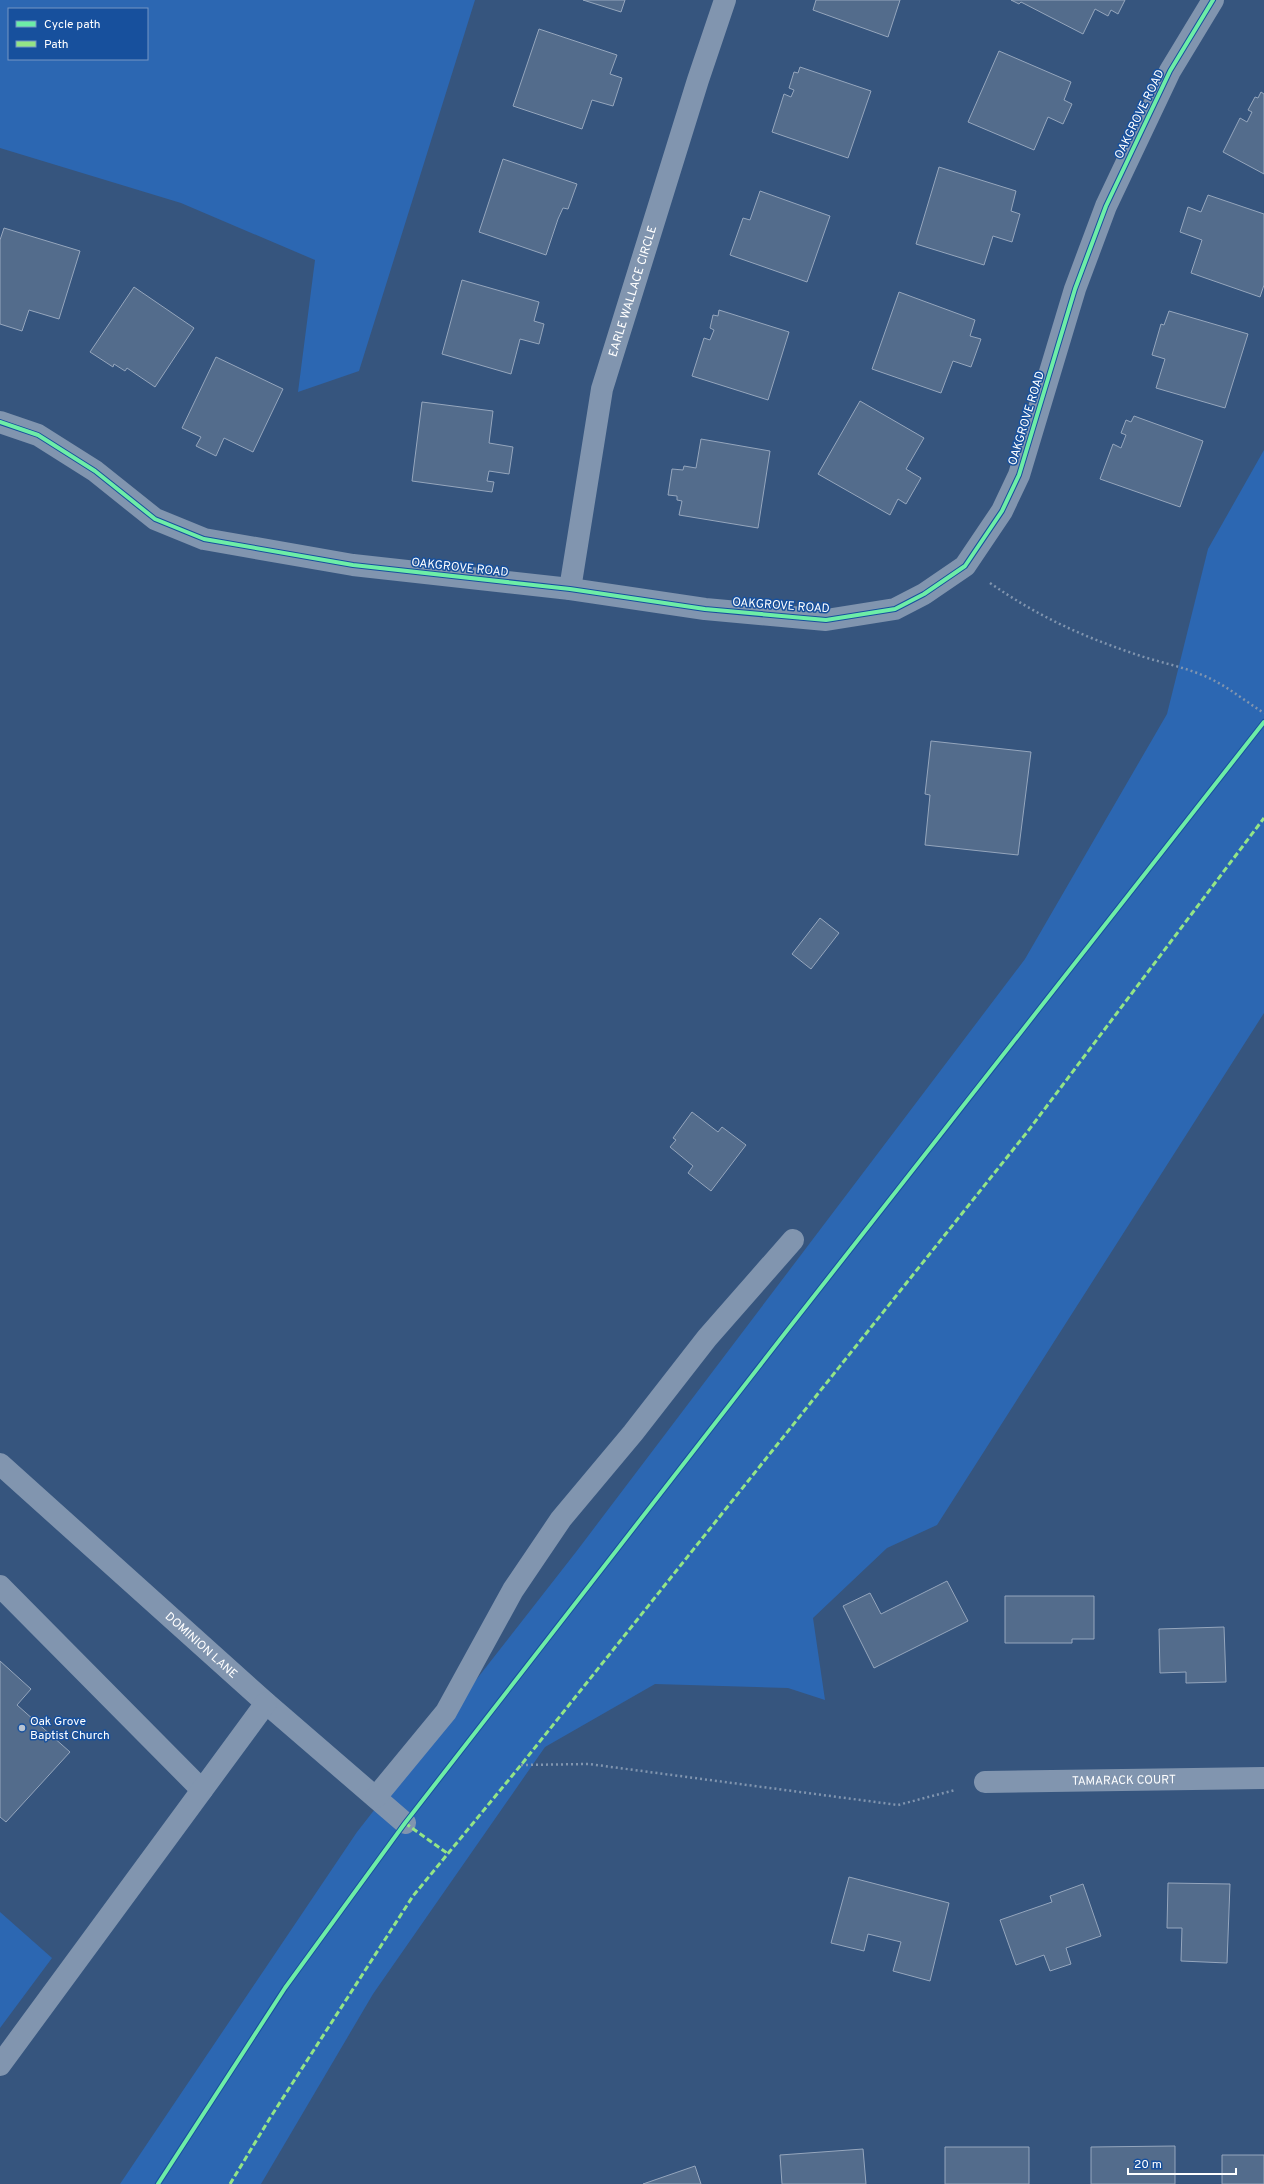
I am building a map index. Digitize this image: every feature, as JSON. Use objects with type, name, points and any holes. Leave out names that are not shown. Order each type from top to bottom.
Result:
[{"type":"street","name":"EARLE WALLACE CIRCLE","points":[[570,589],[602,390],[698,80],[725,0]]},
{"type":"street","name":"OAKGROVE ROAD","points":[[0,422],[38,435],[95,471],[155,519],[204,539],[353,565],[570,589],[705,609],[826,620],[895,608],[924,594],[965,566],[1002,511],[1019,475],[1075,288],[1106,206],[1170,71],[1213,0]]},
{"type":"street","points":[[376,1797],[446,1712],[513,1590],[561,1519],[633,1433],[707,1338],[793,1240]]},
{"type":"street","name":"DOMINION LANE","points":[[0,1464],[266,1703],[405,1823]]},
{"type":"street","points":[[0,1586],[202,1790]]},
{"type":"street","points":[[0,2065],[266,1703]]},
{"type":"street","name":"TAMARACK COURT","points":[[985,1782],[1264,1778]]},
{"type":"path","points":[[965,566],[1019,604],[1058,625],[1132,654],[1174,665],[1215,681],[1264,713]]},
{"type":"path","points":[[521,1765],[589,1764],[898,1805],[985,1782]]},
{"type":"shaded area","points":[[0,0],[475,0],[359,371],[298,392],[315,260],[181,203],[0,148]]},
{"type":"shaded area","points":[[1264,450],[1264,1013],[937,1525],[887,1548],[813,1618],[825,1700],[788,1688],[655,1684],[545,1747],[373,1994],[261,2184],[120,2184],[357,1832],[576,1552],[1025,959],[1167,714],[1208,549]]},
{"type":"shaded area","points":[[0,1912],[52,1958],[0,2028]]},
{"type":"building","points":[[583,0],[625,0],[621,12]]},
{"type":"building","points":[[816,0],[900,0],[888,37],[813,10]]},
{"type":"building","points":[[1011,0],[1125,0],[1118,14],[1111,10],[1108,16],[1095,9],[1083,34],[1021,2],[1019,4]]},
{"type":"building","points":[[539,29],[617,55],[610,74],[622,78],[613,106],[592,100],[582,129],[513,106]]},
{"type":"building","points":[[999,51],[1071,82],[1064,100],[1072,104],[1063,124],[1048,117],[1034,150],[968,122]]},
{"type":"building","points":[[800,67],[871,91],[848,158],[772,132],[784,94],[791,97],[794,90],[789,88],[794,72],[798,73]]},
{"type":"building","points":[[1261,92],[1264,94],[1264,174],[1223,152],[1240,118],[1247,122],[1252,112],[1248,110],[1255,97],[1258,98]]},
{"type":"building","points":[[503,159],[577,184],[568,209],[563,208],[558,219],[546,255],[479,232]]},
{"type":"building","points":[[939,167],[1016,191],[1011,211],[1020,214],[1012,242],[993,236],[984,265],[916,244]]},
{"type":"building","points":[[760,191],[830,216],[807,282],[730,255],[743,218],[750,220]]},
{"type":"building","points":[[1208,195],[1264,214],[1264,285],[1260,297],[1191,273],[1202,240],[1180,232],[1188,207],[1201,212]]},
{"type":"building","points":[[4,228],[80,251],[59,319],[29,310],[22,331],[0,324],[0,240]]},
{"type":"building","points":[[462,280],[539,302],[534,321],[544,324],[539,344],[520,339],[511,374],[442,354]]},
{"type":"building","points":[[134,287],[194,328],[155,387],[127,368],[125,371],[114,364],[113,367],[90,352]]},
{"type":"building","points":[[899,292],[975,320],[970,336],[981,339],[971,367],[953,361],[941,393],[872,369]]},
{"type":"building","points":[[719,310],[789,332],[768,400],[692,376],[704,338],[710,340],[714,330],[710,328],[713,315],[718,316]]},
{"type":"building","points":[[1169,311],[1248,334],[1225,408],[1156,388],[1165,359],[1152,355],[1161,324],[1164,325]]},
{"type":"building","points":[[216,357],[283,389],[253,452],[224,438],[216,456],[196,446],[201,437],[182,428]]},
{"type":"building","points":[[860,401],[924,438],[906,469],[921,478],[906,504],[898,499],[890,515],[818,474]]},
{"type":"building","points":[[422,402],[493,411],[489,443],[513,447],[509,474],[489,471],[487,481],[494,482],[492,492],[412,481]]},
{"type":"building","points":[[1134,416],[1203,441],[1180,507],[1100,479],[1113,444],[1121,448],[1126,435],[1121,433],[1126,420],[1131,422]]},
{"type":"building","points":[[701,439],[770,451],[758,528],[679,515],[682,501],[677,500],[677,496],[668,495],[672,469],[683,470],[684,466],[696,468]]},
{"type":"building","points":[[931,741],[1031,752],[1018,855],[925,845],[930,795],[925,794]]},
{"type":"building","points":[[820,918],[839,933],[811,969],[792,954]]},
{"type":"building","points":[[692,1112],[718,1132],[722,1127],[746,1145],[711,1191],[688,1173],[693,1166],[670,1147],[676,1140],[673,1138]]},
{"type":"building","points":[[947,1581],[968,1621],[874,1668],[843,1606],[870,1593],[881,1614]]},
{"type":"building","points":[[1005,1596],[1094,1596],[1094,1639],[1072,1639],[1072,1643],[1005,1643]]},
{"type":"building","points":[[1224,1627],[1226,1682],[1186,1683],[1186,1672],[1160,1673],[1159,1629]]},
{"type":"building","name":"Oak Grove Baptist Church","points":[[0,1661],[31,1689],[17,1705],[70,1752],[6,1822],[0,1817]]},
{"type":"building","points":[[849,1877],[949,1903],[930,1981],[893,1971],[901,1942],[868,1934],[864,1951],[831,1943]]},
{"type":"building","points":[[1168,1883],[1230,1884],[1227,1963],[1181,1961],[1182,1928],[1167,1928]]},
{"type":"building","points":[[1083,1884],[1101,1936],[1066,1948],[1071,1964],[1050,1971],[1044,1955],[1016,1965],[1000,1920],[1052,1902],[1050,1896]]},
{"type":"building","points":[[1175,2146],[1175,2184],[1091,2184],[1091,2147]]},
{"type":"building","points":[[945,2147],[1029,2147],[1029,2184],[945,2184]]},
{"type":"building","points":[[863,2149],[866,2184],[782,2184],[780,2155]]},
{"type":"building","points":[[1222,2155],[1264,2155],[1264,2184],[1222,2184]]},
{"type":"building","points":[[695,2166],[701,2184],[643,2184]]},
{"type":"marked path","points":[[230,2184],[270,2118],[413,1896],[521,1765],[1028,1131],[1264,818]]},
{"type":"marked path","points":[[405,1823],[447,1853]]},
{"type":"cycle path","points":[[0,422],[38,435],[95,471],[155,519],[204,539],[353,565],[570,589],[705,609],[826,620],[895,609],[924,594],[965,566],[1002,511],[1019,475],[1075,289],[1106,206],[1170,71],[1213,0]]},
{"type":"cycle path","points":[[158,2184],[285,1988],[405,1823],[789,1328],[1264,722]]},
{"type":"place","name":"Oak Grove Baptist Church","points":[[22,1728]]}]
